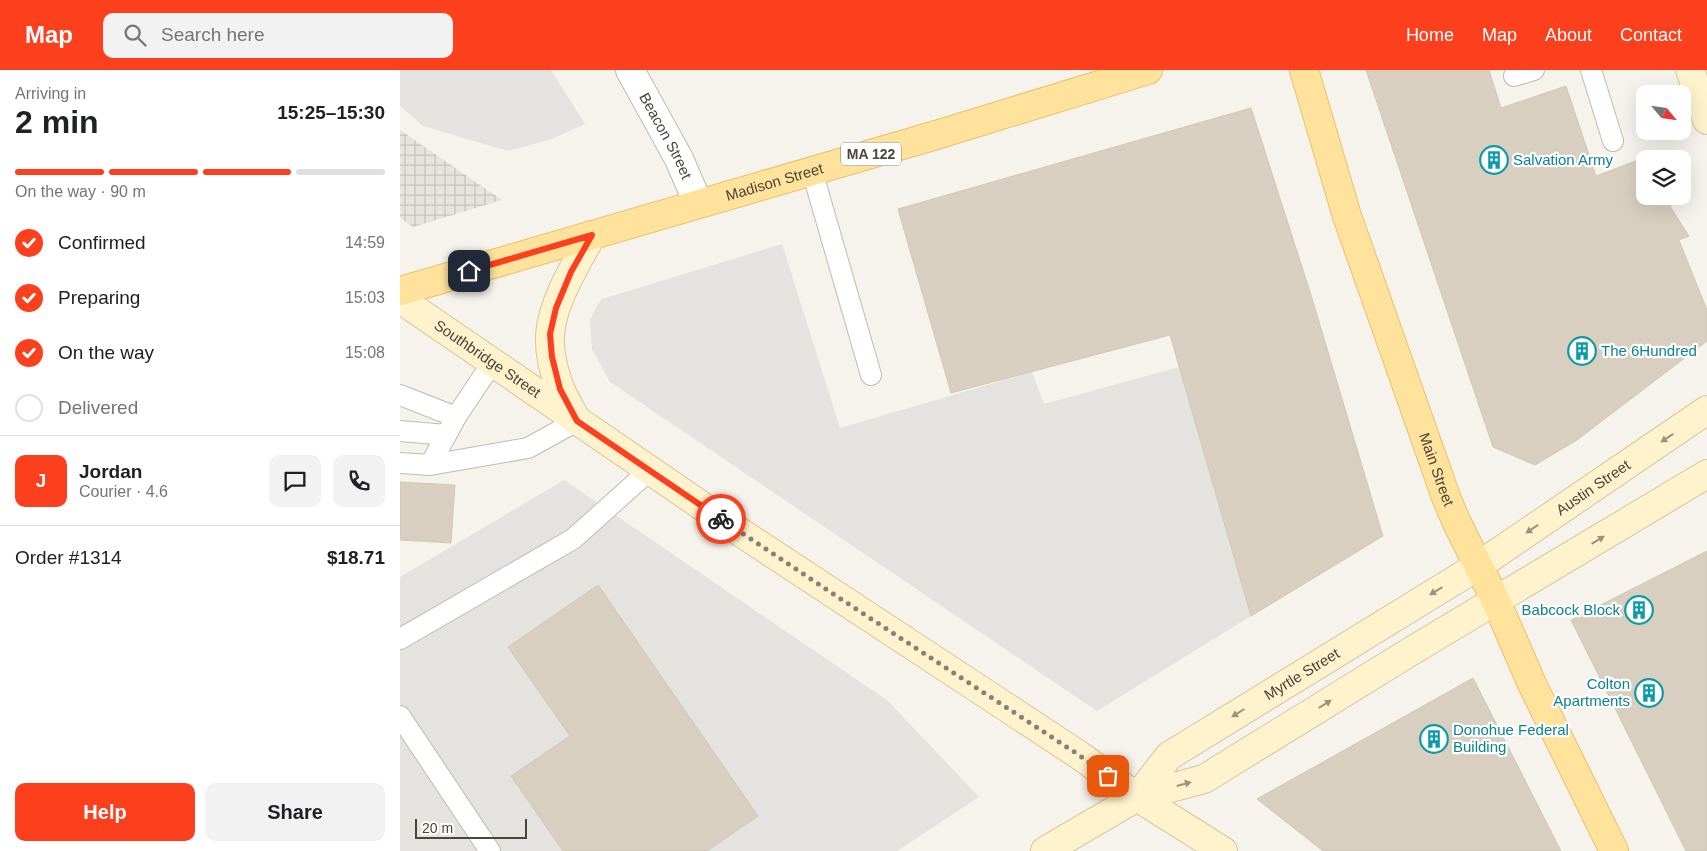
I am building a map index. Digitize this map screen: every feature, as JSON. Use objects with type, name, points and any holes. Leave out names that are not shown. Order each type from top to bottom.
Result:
[{"type":"main road","name":"Madison Street","points":[[400,291],[812,171],[1148,70]]},
{"type":"main road","name":"Main Street","points":[[1304,70],[1347,216],[1446,496],[1496,601],[1532,684],[1614,851]]},
{"type":"main road","points":[[1690,70],[1707,120]]},
{"type":"main road","points":[[577,421],[560,389],[552,357],[550,334],[556,308],[571,272],[592,235]]},
{"type":"main road","name":"Southbridge Street","points":[[400,299],[855,609],[1079,755],[1137,797],[1223,851]]},
{"type":"main road","name":"Austin Street","points":[[1478,566],[1707,410]]},
{"type":"main road","points":[[1496,601],[1707,474]]},
{"type":"main road","name":"Myrtle Street","points":[[1137,797],[1169,756],[1478,566]]},
{"type":"main road","name":"Myrtle Street","points":[[1044,851],[1137,797],[1204,779],[1496,601]]},
{"type":"street","name":"Beacon Street","points":[[630,70],[679,160],[698,203]]},
{"type":"lane","points":[[1514,76],[1534,70]]},
{"type":"lane","points":[[1591,70],[1613,141]]},
{"type":"lane","points":[[812,171],[871,375]]},
{"type":"lane","points":[[430,465],[456,417],[492,363]]},
{"type":"lane","points":[[400,395],[456,417]]},
{"type":"lane","points":[[400,463],[430,465],[528,448],[577,421]]},
{"type":"lane","points":[[400,431],[446,436]]},
{"type":"lane","points":[[400,639],[573,539],[650,470]]},
{"type":"lane","points":[[400,716],[490,851]]},
{"type":"shaded area","points":[[400,70],[551,70],[585,124],[552,139],[508,151],[423,126],[400,106]]},
{"type":"shaded area","points":[[400,130],[502,200],[413,227],[400,218]]},
{"type":"shaded area","points":[[782,244],[840,428],[1032,372],[1044,404],[1179,367],[1251,616],[1097,711],[610,382],[592,349],[590,320],[602,299]]},
{"type":"shaded area","points":[[564,480],[888,701],[979,797],[897,851],[400,851],[400,577]]},
{"type":"building","points":[[1366,70],[1489,70],[1501,108],[1566,86],[1596,176],[1636,161],[1636,205],[1670,205],[1689,236],[1679,240],[1707,310],[1707,341],[1577,440],[1535,465],[1493,447]]},
{"type":"building","points":[[1251,108],[1311,295],[1383,536],[1251,616],[1170,335],[951,393],[898,209]]},
{"type":"building","points":[[400,482],[455,485],[451,543],[400,540]]},
{"type":"building","points":[[1707,551],[1707,851],[1686,851],[1571,620]]},
{"type":"building","points":[[598,585],[758,816],[707,851],[563,851],[511,776],[570,736],[508,647]]},
{"type":"building","name":"Donohue Federal Building","points":[[1473,678],[1561,851],[1323,851],[1257,799]]},
{"type":"way so far","points":[[721,519],[1108,776]]},
{"type":"place","name":"Salvation Army","points":[[1494,160]]},
{"type":"place","name":"The 6Hundred","points":[[1582,351]]},
{"type":"place","name":"Babcock Block","points":[[1639,610]]},
{"type":"place","name":"Colton Apartments","points":[[1649,693]]},
{"type":"place","name":"Donohue Federal Building","points":[[1434,739]]},
{"type":"route","points":[[469,271],[592,235],[571,272],[556,308],[550,334],[552,357],[560,389],[577,421],[721,519]]}]
